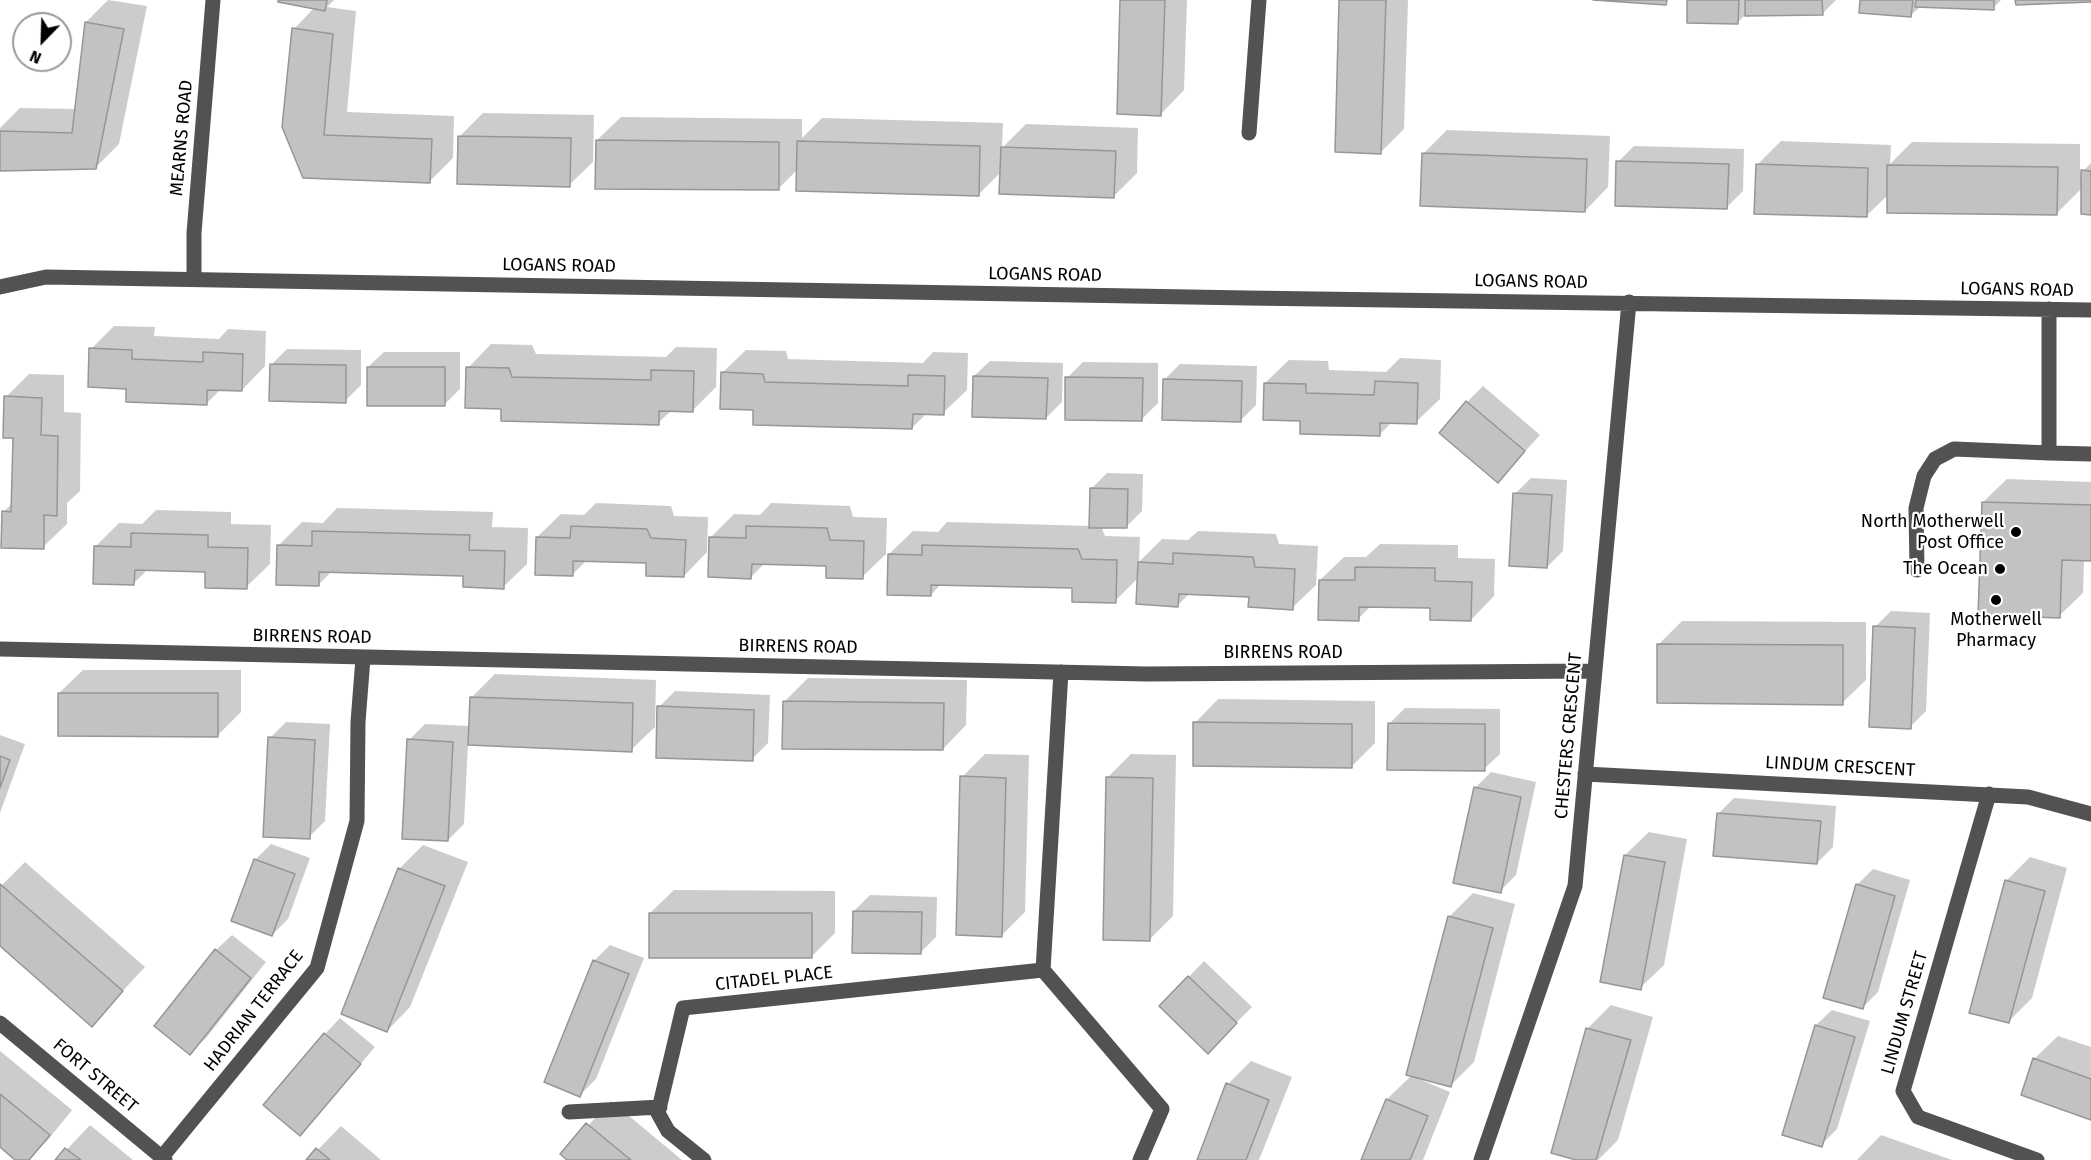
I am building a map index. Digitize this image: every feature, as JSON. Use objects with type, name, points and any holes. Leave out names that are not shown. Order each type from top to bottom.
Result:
[{"type":"street","name":"MEARNS ROAD","points":[[194,279],[194,233],[213,0]]},
{"type":"street","points":[[1249,133],[1259,0]]},
{"type":"street","name":"LOGANS ROAD","points":[[0,286],[46,277],[1235,298],[2091,310]]},
{"type":"street","name":"CHESTERS CRESCENT","points":[[1481,1160],[1575,886],[1629,302]]},
{"type":"street","points":[[2049,309],[2049,453]]},
{"type":"street","points":[[1917,570],[1916,508],[1924,476],[1935,459],[1954,449],[2091,454]]},
{"type":"street","name":"BIRRENS ROAD","points":[[0,649],[1170,674],[1595,671]]},
{"type":"street","name":"HADRIAN TERRACE","points":[[163,1159],[317,968],[357,821],[358,722],[363,658]]},
{"type":"street","points":[[1061,672],[1042,970],[1161,1109],[1140,1160]]},
{"type":"street","name":"LINDUM CRESCENT","points":[[1585,774],[2028,797],[2091,814]]},
{"type":"street","name":"LINDUM STREET","points":[[1989,794],[1903,1091],[1918,1118],[2037,1160]]},
{"type":"street","name":"CITADEL PLACE","points":[[660,1107],[683,1008],[1042,970]]},
{"type":"street","name":"FORT STREET","points":[[0,1023],[163,1159]]},
{"type":"street","points":[[569,1112],[660,1107],[658,1113],[668,1131],[704,1160]]},
{"type":"building","points":[[278,0],[327,0],[325,11],[278,2]]},
{"type":"building","points":[[1120,0],[1165,0],[1161,116],[1117,114]]},
{"type":"building","points":[[1339,0],[1386,0],[1381,154],[1335,152]]},
{"type":"building","points":[[1593,0],[1667,0],[1666,5]]},
{"type":"building","points":[[1687,0],[1739,0],[1738,24],[1687,23]]},
{"type":"building","points":[[1745,0],[1822,0],[1823,15],[1745,16]]},
{"type":"building","points":[[1860,0],[1913,0],[1911,17],[1859,13]]},
{"type":"building","points":[[1916,0],[1994,0],[1994,10],[1915,7]]},
{"type":"building","points":[[2015,0],[2091,0],[2091,2],[2016,5]]},
{"type":"building","points":[[85,22],[124,29],[96,169],[0,171],[0,131],[72,133]]},
{"type":"building","points":[[292,28],[333,34],[324,135],[432,139],[430,183],[303,178],[282,127]]},
{"type":"building","points":[[458,136],[571,138],[570,187],[457,184]]},
{"type":"building","points":[[596,140],[779,142],[779,190],[595,189]]},
{"type":"building","points":[[797,141],[980,146],[979,196],[796,191]]},
{"type":"building","points":[[1001,147],[1116,151],[1114,198],[999,194]]},
{"type":"building","points":[[1422,153],[1587,159],[1585,212],[1420,206]]},
{"type":"building","points":[[1616,161],[1729,164],[1727,209],[1615,206]]},
{"type":"building","points":[[1756,164],[1868,168],[1867,217],[1754,214]]},
{"type":"building","points":[[1887,165],[2058,167],[2057,215],[1887,213]]},
{"type":"building","points":[[2081,170],[2091,171],[2091,215],[2081,214]]},
{"type":"building","points":[[89,348],[132,350],[132,359],[203,362],[203,352],[243,354],[242,391],[207,390],[207,405],[126,402],[126,389],[88,387]]},
{"type":"building","points":[[270,364],[346,365],[346,403],[269,401]]},
{"type":"building","points":[[367,367],[445,367],[445,406],[367,406]]},
{"type":"building","points":[[466,367],[509,368],[512,377],[651,380],[651,370],[694,371],[693,412],[659,411],[659,425],[501,421],[501,409],[465,408]]},
{"type":"building","points":[[721,372],[763,374],[765,382],[908,386],[908,375],[945,376],[944,415],[913,414],[912,429],[753,425],[753,410],[720,409]]},
{"type":"building","points":[[973,376],[1048,378],[1046,419],[972,417]]},
{"type":"building","points":[[1065,377],[1143,378],[1142,421],[1065,420]]},
{"type":"building","points":[[1163,379],[1242,381],[1241,422],[1162,420]]},
{"type":"building","points":[[1375,381],[1418,383],[1417,424],[1380,423],[1380,436],[1300,434],[1300,421],[1263,420],[1264,383],[1306,384],[1306,393],[1374,395]]},
{"type":"building","points":[[4,396],[42,398],[41,435],[58,436],[57,516],[44,515],[44,549],[1,548],[2,511],[11,512],[13,438],[3,438]]},
{"type":"building","points":[[1466,401],[1525,451],[1498,483],[1439,433]]},
{"type":"building","points":[[1090,488],[1128,489],[1127,528],[1089,528]]},
{"type":"building","points":[[1513,493],[1552,495],[1547,568],[1509,566]]},
{"type":"building","points":[[1982,502],[2091,505],[2091,561],[2062,560],[2060,618],[1978,615]]},
{"type":"building","points":[[571,526],[647,529],[651,538],[686,540],[684,577],[646,576],[646,563],[573,561],[573,576],[535,575],[536,537],[570,538]]},
{"type":"building","points":[[746,526],[827,528],[830,540],[864,541],[863,579],[826,578],[826,566],[752,564],[751,579],[708,577],[709,537],[746,538]]},
{"type":"building","points":[[312,531],[470,535],[469,550],[505,551],[504,589],[463,587],[463,576],[319,572],[319,586],[276,585],[277,545],[312,546]]},
{"type":"building","points":[[131,533],[208,535],[208,547],[248,548],[247,589],[205,588],[205,572],[135,570],[134,585],[93,584],[94,546],[131,547]]},
{"type":"building","points":[[922,545],[1078,549],[1082,559],[1117,560],[1116,603],[1072,602],[1072,588],[931,585],[931,596],[887,595],[888,554],[922,555]]},
{"type":"building","points":[[1173,553],[1253,557],[1255,567],[1295,569],[1293,610],[1248,607],[1249,597],[1179,594],[1178,607],[1136,604],[1138,562],[1173,564]]},
{"type":"building","points":[[1355,567],[1435,568],[1435,581],[1472,582],[1471,621],[1430,620],[1430,608],[1359,607],[1359,621],[1318,620],[1319,580],[1355,580]]},
{"type":"building","points":[[1873,626],[1915,628],[1911,729],[1869,727]]},
{"type":"building","points":[[1657,644],[1843,645],[1843,705],[1657,703]]},
{"type":"building","points":[[58,693],[218,693],[218,737],[58,736]]},
{"type":"building","points":[[470,697],[633,703],[632,752],[468,745]]},
{"type":"building","points":[[783,701],[944,703],[943,750],[782,749]]},
{"type":"building","points":[[657,706],[754,710],[753,761],[656,758]]},
{"type":"building","points":[[1193,722],[1352,724],[1352,768],[1193,766]]},
{"type":"building","points":[[1388,723],[1485,724],[1485,771],[1387,770]]},
{"type":"building","points":[[268,737],[315,740],[310,839],[263,837]]},
{"type":"building","points":[[407,739],[453,742],[448,841],[402,839]]},
{"type":"building","points":[[0,756],[10,760],[0,788]]},
{"type":"building","points":[[960,776],[1006,778],[1002,937],[956,935]]},
{"type":"building","points":[[1106,777],[1153,778],[1150,941],[1103,940]]},
{"type":"building","points":[[1474,787],[1521,797],[1501,893],[1453,883]]},
{"type":"building","points":[[1717,813],[1821,821],[1817,864],[1713,856]]},
{"type":"building","points":[[1624,855],[1665,862],[1641,990],[1600,982]]},
{"type":"building","points":[[254,859],[295,874],[272,936],[231,921]]},
{"type":"building","points":[[398,868],[445,886],[387,1032],[341,1014]]},
{"type":"building","points":[[2005,880],[2045,891],[2009,1023],[1969,1013]]},
{"type":"building","points":[[0,884],[123,991],[92,1027],[0,946]]},
{"type":"building","points":[[1856,884],[1895,896],[1863,1009],[1823,998]]},
{"type":"building","points":[[853,911],[922,912],[921,954],[852,953]]},
{"type":"building","points":[[649,913],[812,913],[812,958],[649,958]]},
{"type":"building","points":[[1448,916],[1493,928],[1451,1087],[1406,1075]]},
{"type":"building","points":[[215,949],[251,978],[190,1055],[154,1026]]},
{"type":"building","points":[[593,960],[629,974],[580,1097],[544,1082]]},
{"type":"building","points":[[1188,976],[1237,1023],[1208,1054],[1159,1006]]},
{"type":"building","points":[[1815,1025],[1855,1037],[1822,1147],[1782,1135]]},
{"type":"building","points":[[1586,1028],[1631,1040],[1596,1160],[1576,1160],[1551,1153]]},
{"type":"building","points":[[324,1033],[361,1064],[300,1136],[263,1105]]},
{"type":"building","points":[[2033,1058],[2091,1079],[2091,1120],[2021,1095]]},
{"type":"building","points":[[1226,1083],[1269,1100],[1246,1160],[1197,1160]]},
{"type":"building","points":[[0,1094],[50,1135],[29,1160],[15,1160],[0,1147]]},
{"type":"building","points":[[1386,1099],[1428,1116],[1410,1160],[1361,1160]]},
{"type":"building","points":[[586,1123],[631,1160],[567,1160],[560,1154]]},
{"type":"building","points":[[65,1148],[81,1160],[55,1160]]},
{"type":"building","points":[[316,1148],[330,1160],[306,1160]]},
{"type":"place","name":"North Motherwell Post Office","points":[[2016,532]]},
{"type":"place","name":"The Ocean","points":[[2000,569]]},
{"type":"place","name":"Motherwell Pharmacy","points":[[1996,600]]}]
